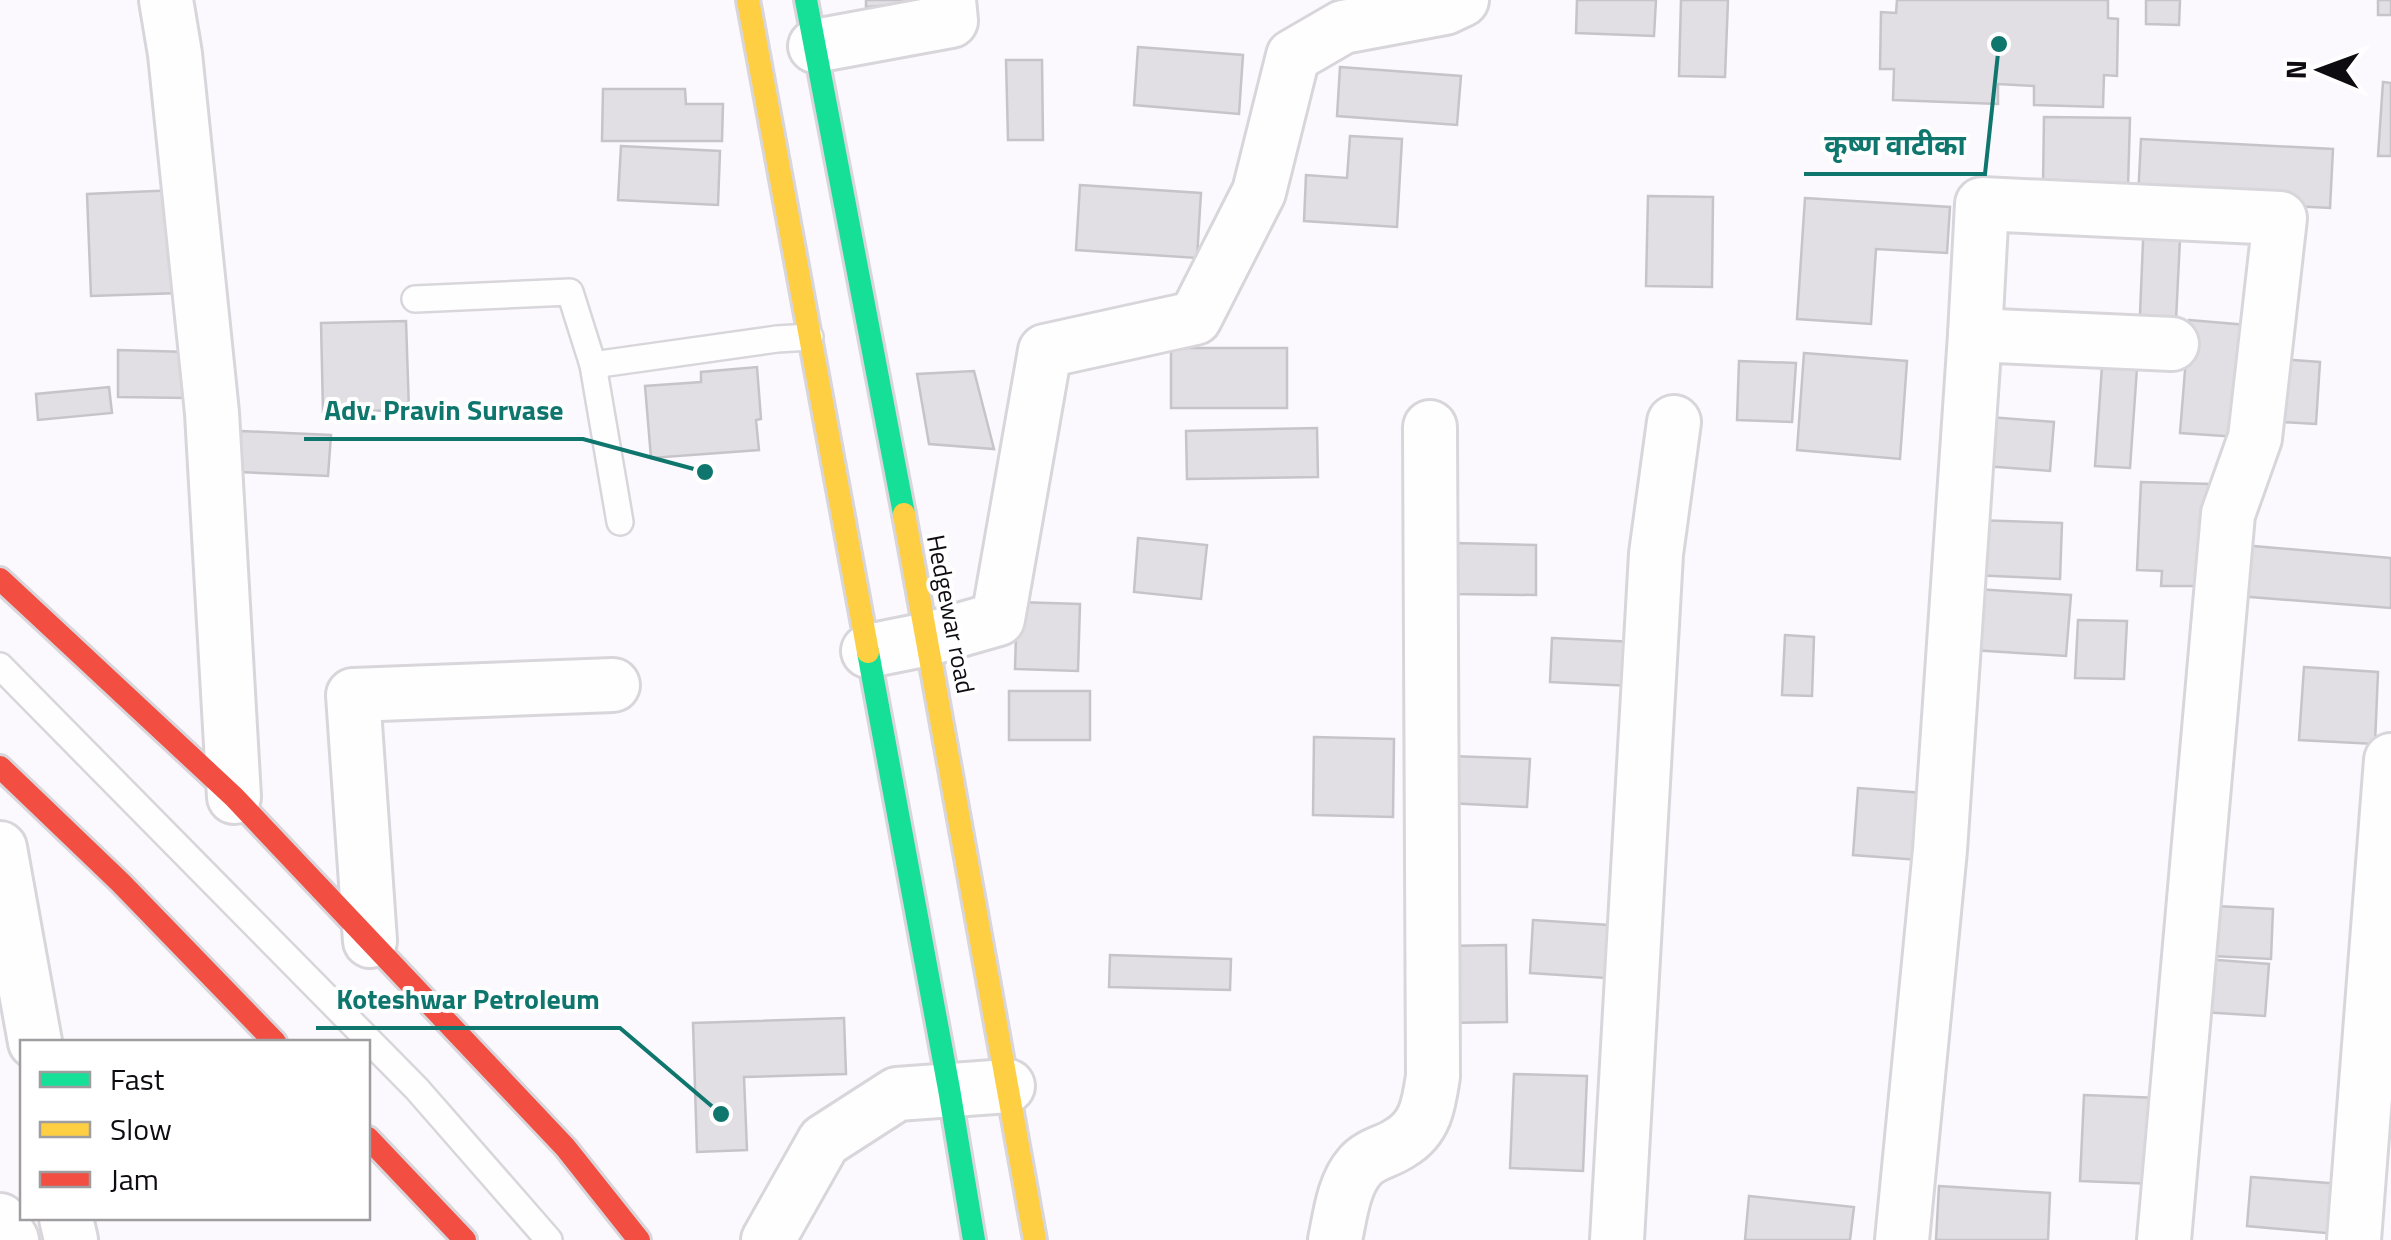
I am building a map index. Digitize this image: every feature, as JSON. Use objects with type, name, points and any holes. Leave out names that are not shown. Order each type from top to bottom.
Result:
[{"type":"main road","points":[[748,0],[974,1240]]},
{"type":"main road","name":"Hedgewar road","points":[[811,23],[928,639],[1035,1240]]},
{"type":"main road","points":[[0,579],[234,797],[564,1147],[639,1240]]},
{"type":"main road","points":[[0,767],[121,883],[273,1040]]},
{"type":"main road","points":[[370,1140],[465,1240]]},
{"type":"street","points":[[166,0],[212,413],[234,797]]},
{"type":"street","points":[[811,23],[951,21],[949,0]]},
{"type":"street","points":[[868,651],[998,619],[1045,351],[1195,318],[1259,192],[1293,56],[1343,28],[1444,8],[1462,0]]},
{"type":"street","points":[[1902,1240],[1940,850],[1982,204],[2280,218],[2255,438],[2228,514],[2164,1240]]},
{"type":"street","points":[[1974,335],[2172,344]]},
{"type":"street","points":[[1616,1240],[1656,554],[1674,422]]},
{"type":"street","points":[[1335,1240],[1348,1186],[1360,1166],[1401,1143],[1421,1125],[1433,1076],[1430,428]]},
{"type":"street","points":[[370,941],[353,695],[613,685]]},
{"type":"street","points":[[2354,1240],[2391,760]]},
{"type":"street","points":[[0,848],[34,1040]]},
{"type":"street","points":[[768,1240],[824,1141],[896,1094],[1008,1086]]},
{"type":"street","points":[[0,1220],[12,1240]]},
{"type":"lane","points":[[415,299],[570,292],[593,364],[620,522]]},
{"type":"lane","points":[[593,364],[810,337]]},
{"type":"lane","points":[[0,666],[370,1040]]},
{"type":"lane","points":[[370,1040],[418,1089],[550,1240]]},
{"type":"building","points":[[866,0],[915,0],[916,3],[866,7]]},
{"type":"building","points":[[1577,0],[1656,0],[1654,36],[1576,33]]},
{"type":"building","points":[[1681,0],[1728,0],[1725,77],[1679,76]]},
{"type":"building","points":[[1897,0],[2108,0],[2108,18],[2118,19],[2117,76],[2104,75],[2103,107],[2034,105],[2034,86],[1998,84],[1998,104],[1893,100],[1894,69],[1880,69],[1881,12],[1896,13]]},
{"type":"building","points":[[2146,0],[2180,0],[2179,25],[2146,24]]},
{"type":"building","points":[[2378,0],[2391,0],[2391,15],[2378,15]]},
{"type":"building","points":[[1138,47],[1243,55],[1239,114],[1134,105]]},
{"type":"building","points":[[1006,60],[1042,60],[1043,140],[1008,140]]},
{"type":"building","points":[[1340,67],[1461,76],[1457,125],[1337,116]]},
{"type":"building","points":[[2383,82],[2391,83],[2391,156],[2378,156]]},
{"type":"building","points":[[603,89],[685,89],[686,104],[723,104],[722,141],[602,141]]},
{"type":"building","points":[[2044,117],[2130,118],[2128,187],[2043,185]]},
{"type":"building","points":[[1350,136],[1402,139],[1397,227],[1304,221],[1306,175],[1347,178]]},
{"type":"building","points":[[2141,139],[2333,149],[2330,208],[2138,198]]},
{"type":"building","points":[[621,146],[720,151],[718,205],[618,200]]},
{"type":"building","points":[[1080,185],[1201,193],[1197,258],[1076,250]]},
{"type":"building","points":[[177,190],[180,293],[91,296],[87,194]]},
{"type":"building","points":[[1648,196],[1713,197],[1712,287],[1646,286]]},
{"type":"building","points":[[1805,198],[1950,207],[1947,253],[1876,249],[1871,324],[1797,319]]},
{"type":"building","points":[[2144,218],[2181,219],[2175,340],[2139,338]]},
{"type":"building","points":[[2189,320],[2247,325],[2238,437],[2180,433]]},
{"type":"building","points":[[406,321],[409,410],[323,412],[321,323]]},
{"type":"building","points":[[1171,348],[1287,348],[1287,408],[1171,408]]},
{"type":"building","points":[[118,350],[188,352],[188,398],[118,397]]},
{"type":"building","points":[[1804,353],[1907,361],[1900,459],[1797,450]]},
{"type":"building","points":[[2267,358],[2320,362],[2316,424],[2264,421]]},
{"type":"building","points":[[1739,361],[1796,363],[1792,422],[1737,420]]},
{"type":"building","points":[[2102,366],[2137,368],[2130,468],[2095,466]]},
{"type":"building","points":[[757,367],[759,450],[651,458],[645,386],[701,382],[701,372]]},
{"type":"building","points":[[974,371],[994,449],[929,444],[917,374]]},
{"type":"building","points":[[109,387],[112,413],[38,420],[36,394]]},
{"type":"building","points":[[1976,416],[2054,422],[2050,471],[1972,465]]},
{"type":"building","points":[[1317,428],[1318,477],[1187,479],[1186,431]]},
{"type":"building","points":[[241,431],[331,435],[328,476],[239,472]]},
{"type":"building","points":[[2141,482],[2211,484],[2203,562],[2197,562],[2196,586],[2161,586],[2162,571],[2137,570]]},
{"type":"building","points":[[1974,520],[2062,523],[2060,579],[1971,575]]},
{"type":"building","points":[[1138,538],[1207,545],[1201,599],[1134,592]]},
{"type":"building","points":[[1455,543],[1536,545],[1536,595],[1454,594]]},
{"type":"building","points":[[2242,545],[2391,558],[2391,608],[2238,596]]},
{"type":"building","points":[[1976,589],[2071,595],[2066,656],[1972,650]]},
{"type":"building","points":[[1017,602],[1080,604],[1078,671],[1015,669]]},
{"type":"building","points":[[2078,620],[2127,621],[2124,679],[2075,678]]},
{"type":"building","points":[[1785,635],[1814,637],[1812,696],[1782,695]]},
{"type":"building","points":[[1552,638],[1635,642],[1633,686],[1550,682]]},
{"type":"building","points":[[2304,667],[2378,672],[2375,744],[2299,740]]},
{"type":"building","points":[[1009,691],[1090,691],[1090,740],[1009,740]]},
{"type":"building","points":[[1314,737],[1394,739],[1393,817],[1313,815]]},
{"type":"building","points":[[1450,756],[1530,759],[1527,807],[1448,803]]},
{"type":"building","points":[[1858,788],[1924,793],[1919,860],[1853,855]]},
{"type":"building","points":[[2216,906],[2273,909],[2271,959],[2213,956]]},
{"type":"building","points":[[1533,920],[1609,925],[1606,978],[1530,973]]},
{"type":"building","points":[[1506,945],[1507,1022],[1443,1023],[1442,946]]},
{"type":"building","points":[[1110,955],[1231,959],[1230,990],[1109,987]]},
{"type":"building","points":[[2205,959],[2269,964],[2265,1016],[2202,1012]]},
{"type":"building","points":[[844,1018],[846,1074],[744,1077],[747,1150],[697,1152],[693,1023]]},
{"type":"building","points":[[1514,1074],[1587,1076],[1583,1171],[1510,1168]]},
{"type":"building","points":[[2084,1095],[2159,1098],[2156,1184],[2080,1181]]},
{"type":"building","points":[[2251,1177],[2341,1184],[2337,1234],[2247,1226]]},
{"type":"building","points":[[1939,1186],[2050,1193],[2048,1240],[1936,1240]]},
{"type":"building","points":[[1749,1196],[1854,1207],[1850,1240],[1745,1240]]},
{"type":"traffic: fast","points":[[806,0],[904,514]]},
{"type":"traffic: fast","points":[[868,652],[974,1240]]},
{"type":"traffic: slow","points":[[748,0],[868,652]]},
{"type":"traffic: slow","points":[[904,514],[1035,1240]]},
{"type":"traffic: jam","points":[[0,579],[234,797],[565,1147],[639,1240]]},
{"type":"traffic: jam","points":[[0,767],[121,883],[273,1040]]},
{"type":"traffic: jam","points":[[370,1140],[465,1240]]},
{"type":"place","name":"कृष्ण वाटीका","points":[[1999,44]]},
{"type":"place","name":"Adv. Pravin Survase","points":[[705,472]]},
{"type":"place","name":"Koteshwar Petroleum","points":[[721,1114]]}]
